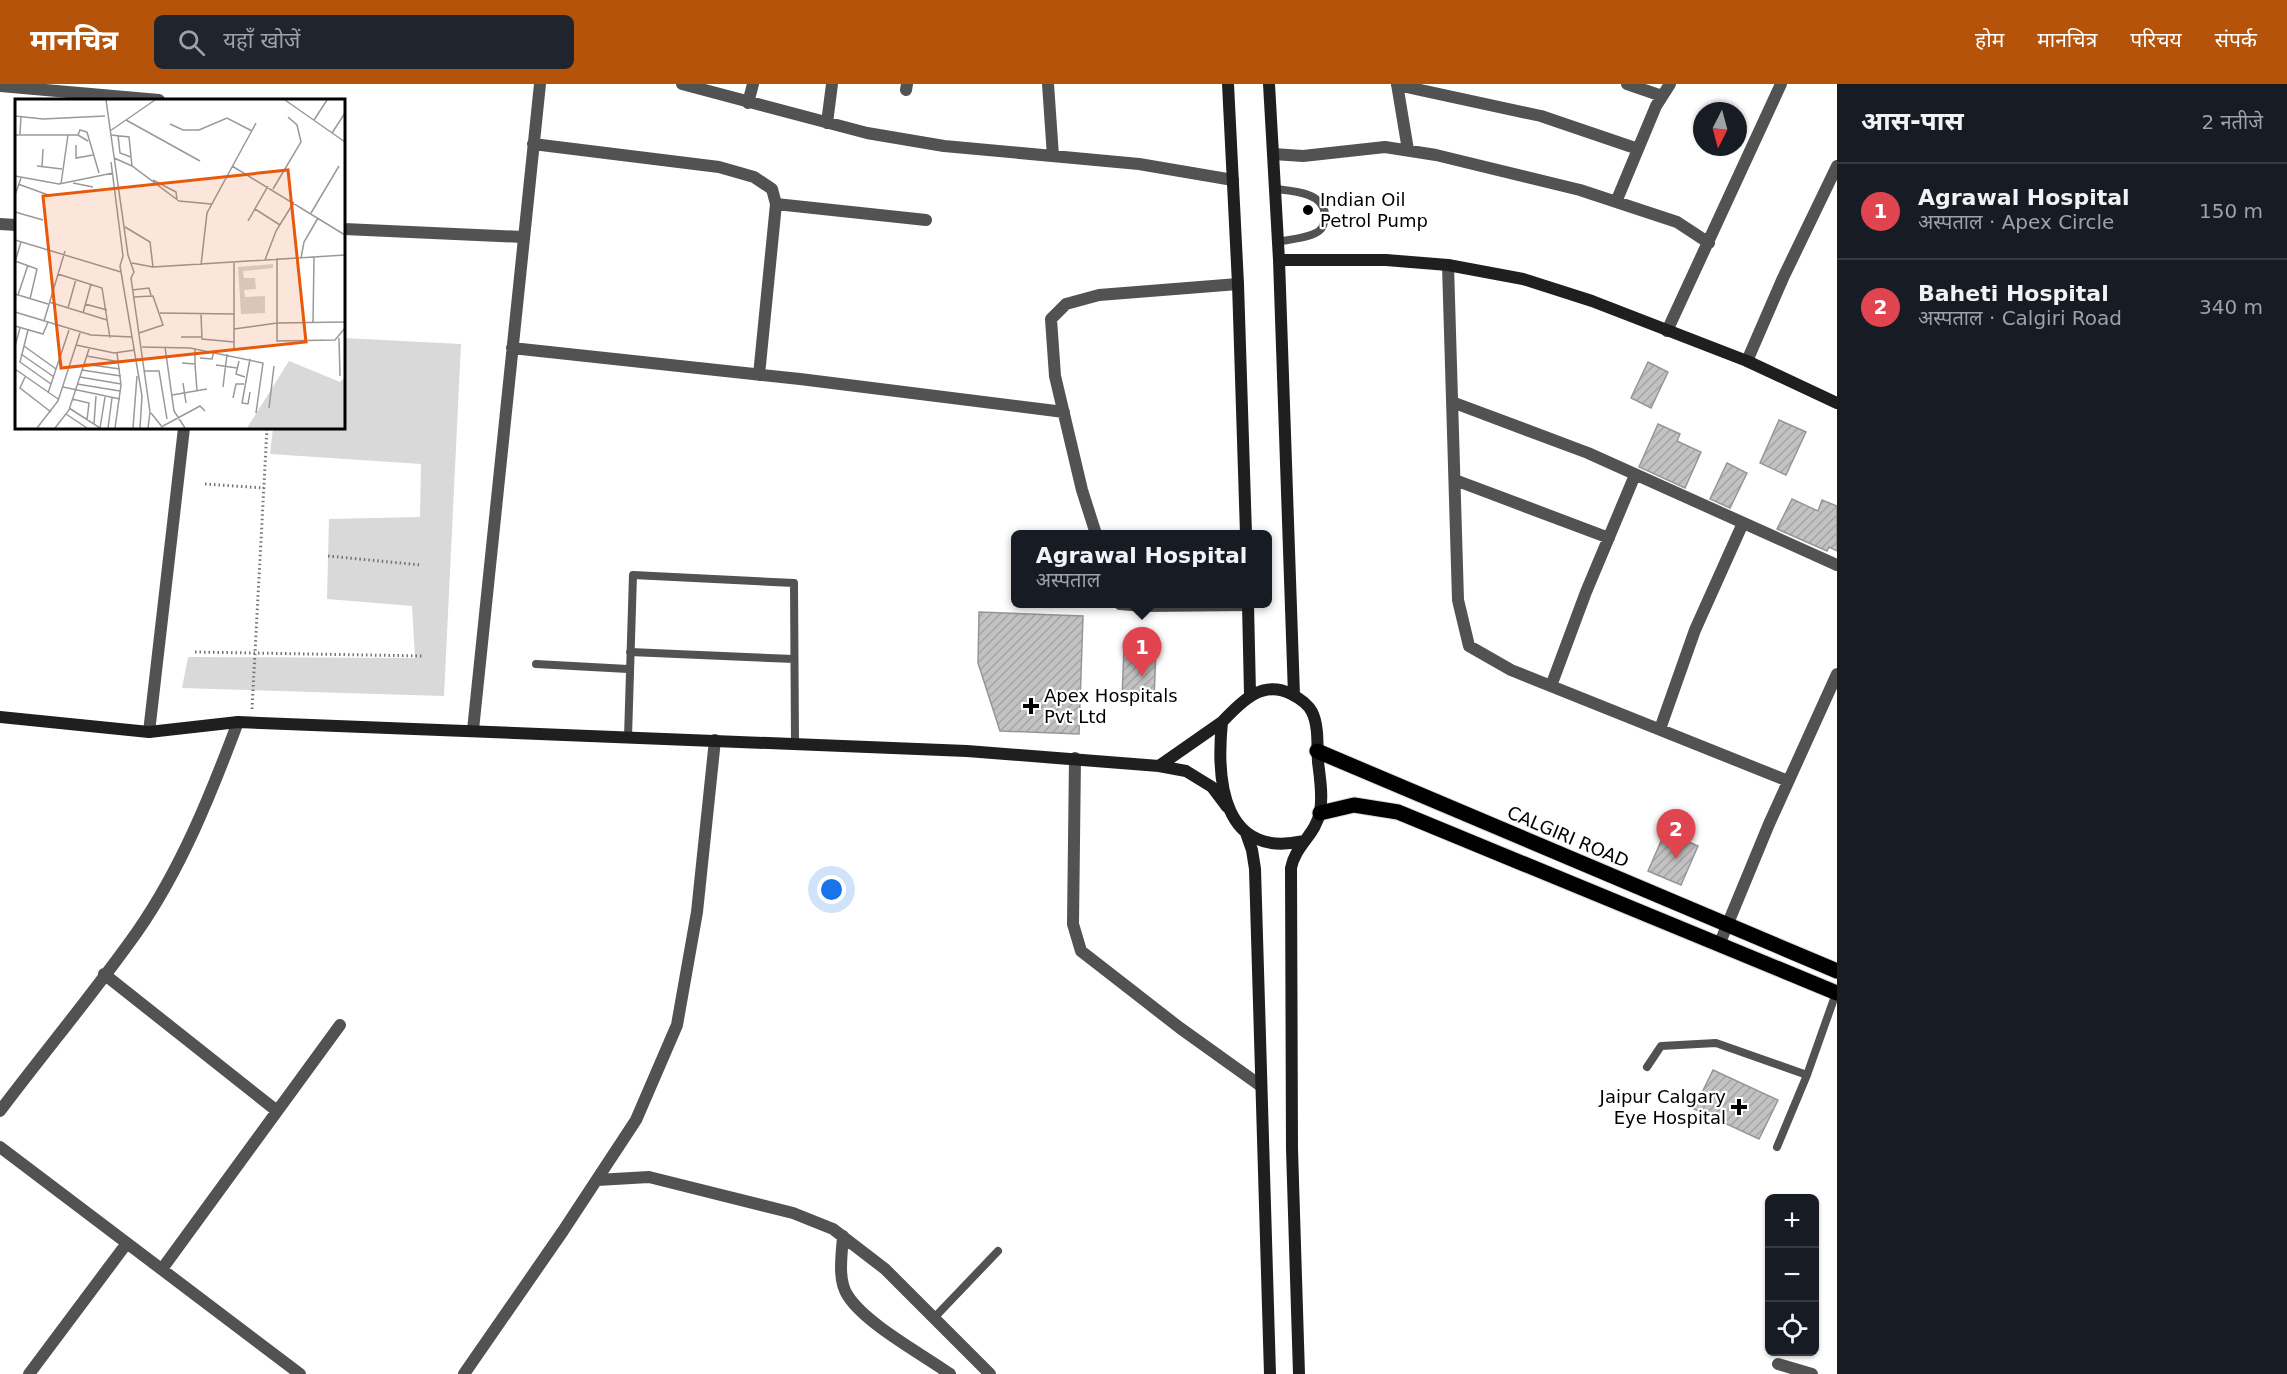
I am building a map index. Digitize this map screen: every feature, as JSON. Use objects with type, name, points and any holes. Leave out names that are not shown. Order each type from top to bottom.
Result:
[{"type":"main road","points":[[1228,84],[1238,284],[1245,530]]},
{"type":"main road","points":[[1269,84],[1280,260],[1294,695]]},
{"type":"main road","points":[[1280,260],[1386,260],[1448,265],[1523,279],[1592,301],[1667,332],[1747,361],[1837,403]]},
{"type":"main road","points":[[1248,608],[1250,694]]},
{"type":"main road","points":[[1159,766],[1222,722],[1250,694],[1267,689],[1284,691],[1294,695],[1311,711],[1317,751],[1320,813],[1314,828],[1293,855],[1291,868],[1292,1149],[1299,1374]]},
{"type":"main road","points":[[0,717],[149,732],[238,722],[716,740],[1075,758],[1159,766],[1186,771],[1212,788],[1246,833],[1252,849],[1255,869],[1270,1374]]},
{"type":"main road","points":[[1222,722],[1221,766],[1227,807]]},
{"type":"main road","name":"CALGIRI ROAD","points":[[1317,751],[1837,971]]},
{"type":"main road","points":[[1320,813],[1353,805],[1398,812],[1836,993]]},
{"type":"main road","points":[[1246,833],[1267,844],[1284,845],[1303,841]]},
{"type":"street","points":[[473,730],[540,84]]},
{"type":"street","points":[[748,103],[753,84]]},
{"type":"street","points":[[826,123],[832,84]]},
{"type":"street","points":[[1048,84],[1053,156]]},
{"type":"street","points":[[1408,150],[1397,84],[1541,116],[1638,149]]},
{"type":"street","points":[[1627,84],[1662,96]]},
{"type":"street","points":[[1616,202],[1662,96],[1670,84]]},
{"type":"street","points":[[1667,332],[1781,84]]},
{"type":"street","points":[[687,85],[867,133],[944,146],[1139,165],[1233,180]]},
{"type":"street","points":[[0,86],[65,88],[151,99]]},
{"type":"street","points":[[533,144],[719,167],[754,177],[772,189],[776,204],[759,375]]},
{"type":"street","points":[[1273,154],[1303,156],[1385,147],[1436,154],[1616,202],[1677,222],[1709,243]]},
{"type":"street","points":[[1747,361],[1832,191],[1837,166]]},
{"type":"street","points":[[776,204],[926,220]]},
{"type":"street","points":[[0,224],[15,225]]},
{"type":"street","points":[[345,230],[523,237]]},
{"type":"street","points":[[1448,265],[1458,600],[1469,646],[1511,670],[1788,781]]},
{"type":"street","points":[[1094,530],[1086,508],[1055,376],[1051,319],[1066,304],[1099,295],[1238,284]]},
{"type":"street","points":[[512,348],[1064,412]]},
{"type":"street","points":[[1452,402],[1587,453],[1837,565]]},
{"type":"street","points":[[149,732],[184,429]]},
{"type":"street","points":[[1551,686],[1635,475]]},
{"type":"street","points":[[1455,480],[1609,538]]},
{"type":"street","points":[[1660,729],[1695,630],[1743,524]]},
{"type":"street","points":[[1719,945],[1788,781],[1837,674]]},
{"type":"street","points":[[0,1110],[137,932],[168,881],[211,794],[238,722]]},
{"type":"street","points":[[464,1374],[636,1120],[677,1025],[697,912],[716,740]]},
{"type":"street","points":[[1075,758],[1073,924],[1081,951],[1179,1028],[1261,1086]]},
{"type":"street","points":[[104,974],[277,1111]]},
{"type":"street","points":[[162,1269],[340,1025]]},
{"type":"street","points":[[0,1147],[300,1374]]},
{"type":"street","points":[[597,1180],[649,1177],[793,1213],[833,1228],[885,1269],[990,1374]]},
{"type":"street","points":[[843,1236],[841,1274],[847,1295],[877,1324],[950,1374]]},
{"type":"street","points":[[29,1374],[127,1243]]},
{"type":"street","points":[[1778,1364],[1812,1374]]},
{"type":"lane","points":[[1275,189],[1304,193],[1320,202],[1325,212],[1324,224],[1318,232],[1278,242]]},
{"type":"lane","points":[[628,737],[628,669],[633,575],[794,583],[795,744]]},
{"type":"lane","points":[[630,652],[794,659]]},
{"type":"lane","points":[[536,664],[628,669]]},
{"type":"lane","points":[[1777,1147],[1807,1075],[1836,993]]},
{"type":"lane","points":[[1647,1067],[1661,1046],[1716,1043],[1807,1075]]},
{"type":"lane","points":[[934,1318],[999,1251]]},
{"type":"path","points":[[251,723],[267,429]]},
{"type":"path","points":[[205,484],[264,488]]},
{"type":"path","points":[[328,556],[421,565]]},
{"type":"path","points":[[195,652],[255,655],[424,656]]},
{"type":"shaded area","points":[[345,338],[461,344],[444,696],[182,688],[188,657],[415,658],[412,606],[327,599],[329,519],[420,517],[421,464],[270,454],[273,429],[345,429]]},
{"type":"building","points":[[1648,362],[1668,372],[1651,408],[1631,398]]},
{"type":"building","points":[[1779,420],[1806,432],[1786,475],[1760,463]]},
{"type":"building","points":[[1658,424],[1680,434],[1677,441],[1701,452],[1685,488],[1639,467]]},
{"type":"building","points":[[1727,463],[1747,473],[1730,508],[1710,499]]},
{"type":"building","points":[[1792,499],[1818,511],[1822,500],[1837,506],[1837,551],[1829,547],[1827,551],[1777,529]]},
{"type":"building","points":[[979,612],[1083,616],[1079,734],[1000,731],[978,663]]},
{"type":"building","points":[[1124,647],[1156,648],[1154,701],[1122,699]]},
{"type":"building","points":[[1665,832],[1698,846],[1681,885],[1648,871]]},
{"type":"building","points":[[1713,1070],[1778,1100],[1759,1139],[1694,1109]]},
{"type":"place","name":"Indian Oil Petrol Pump","points":[[1308,210]]},
{"type":"place","name":"Agrawal Hospital","points":[[1142,677]]},
{"type":"place","name":"Apex Hospitals Pvt Ltd","points":[[1031,706]]},
{"type":"place","name":"Baheti Hospital","points":[[1676,859]]},
{"type":"place","name":"Jaipur Calgary Eye Hospital","points":[[1739,1107]]}]
